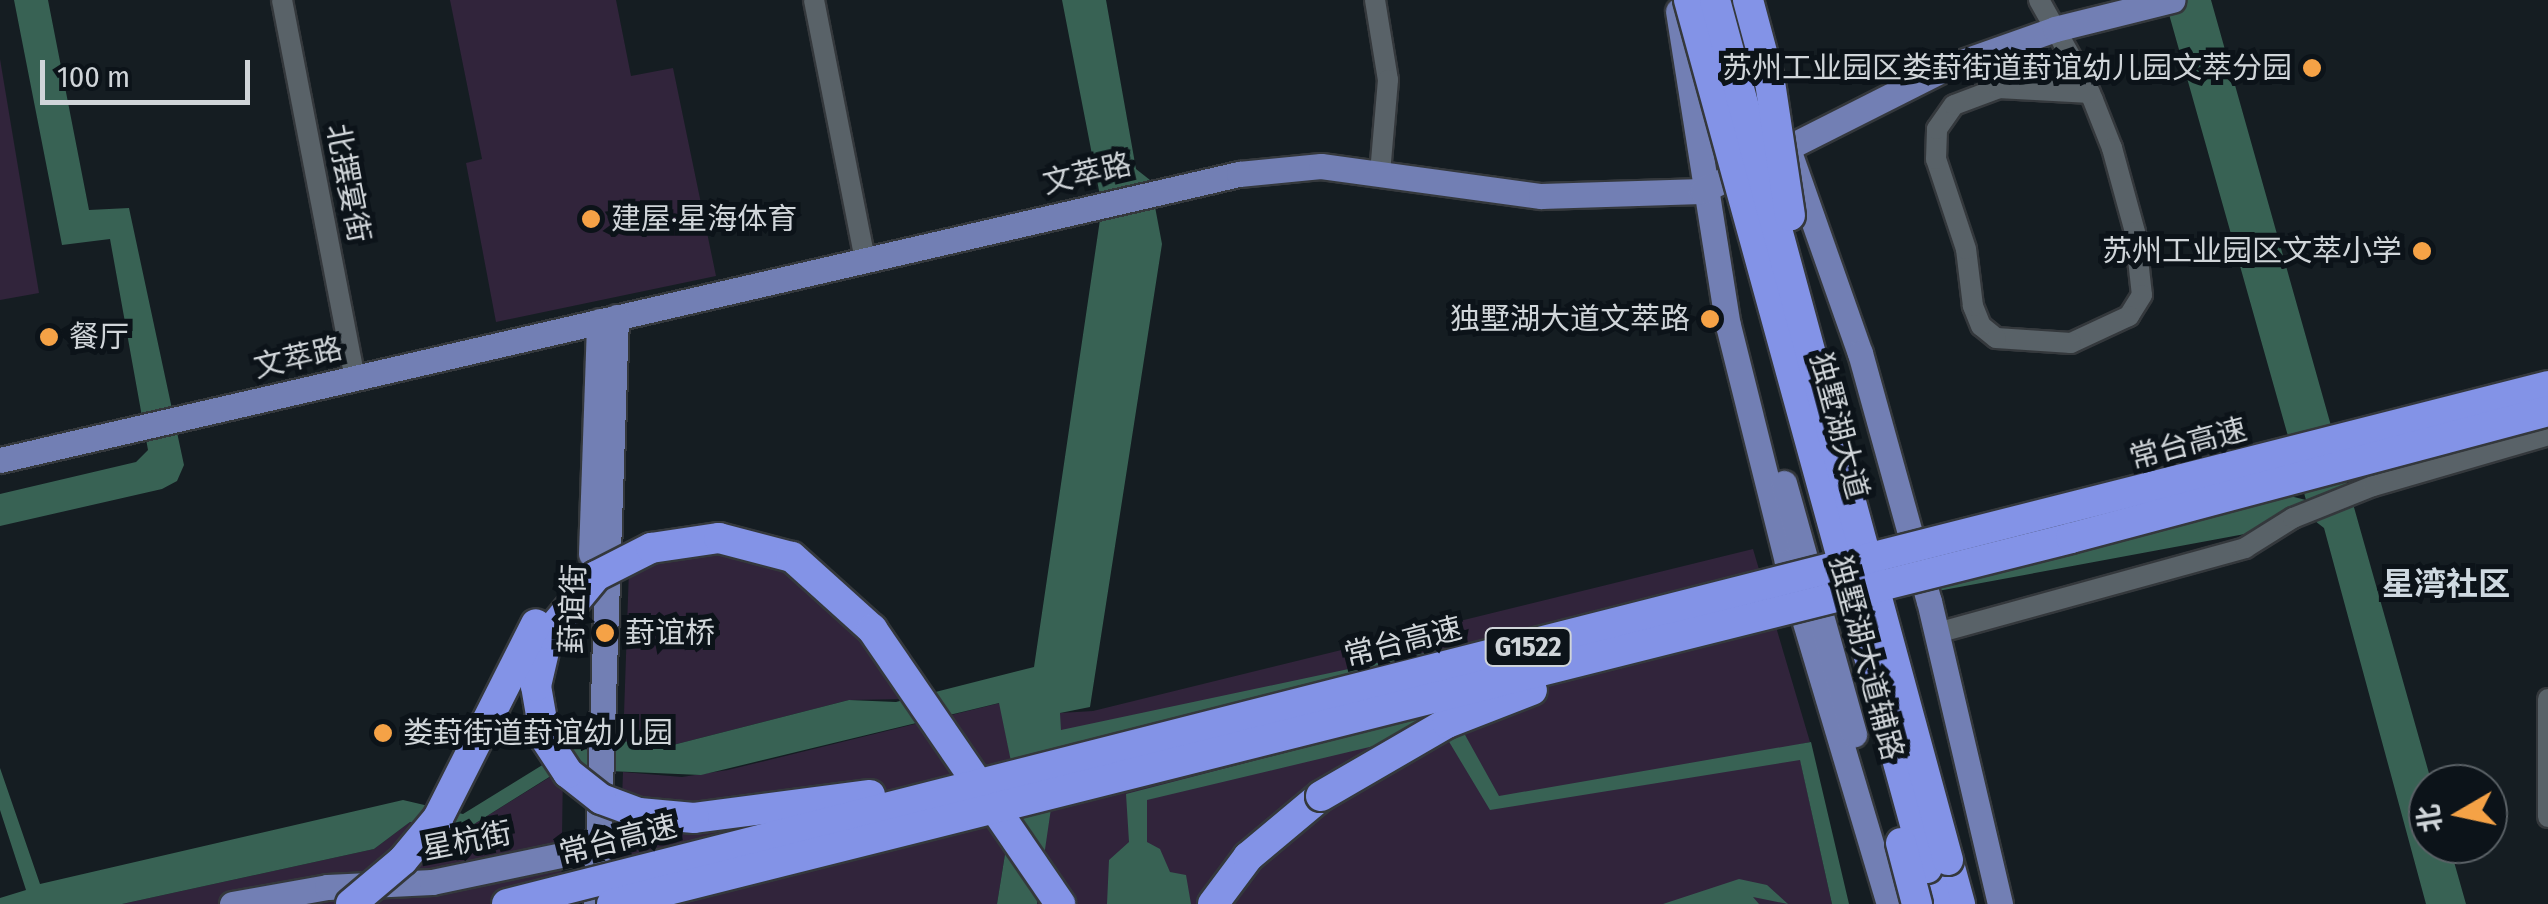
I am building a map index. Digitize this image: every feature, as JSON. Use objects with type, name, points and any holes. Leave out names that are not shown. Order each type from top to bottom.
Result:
[{"type":"highway","name":"独墅湖大道","points":[[1689,0],[1937,864]]},
{"type":"highway","name":"独墅湖大道","points":[[1715,0],[1804,332],[1937,864]]},
{"type":"highway","points":[[1748,0],[1770,82],[1804,332]]},
{"type":"highway","points":[[1722,122],[1753,292],[1917,904]]},
{"type":"highway","name":"常台高速","points":[[506,904],[2548,386]]},
{"type":"highway","name":"常台高速","points":[[612,904],[2071,538],[2548,411]]},
{"type":"highway","points":[[351,904],[404,860],[438,818],[526,641],[563,588],[616,547],[708,527],[795,547],[859,597],[1072,904]]},
{"type":"highway","points":[[1060,904],[1009,829],[978,784],[968,770],[958,754],[872,629],[792,557],[719,538],[651,548],[596,576],[554,623],[536,686],[549,746],[591,793],[654,816],[810,806],[908,788],[947,778],[966,774],[986,769],[1005,765],[1024,760],[1202,728]]},
{"type":"highway","points":[[1213,904],[1248,857],[1286,822],[1381,758],[1473,711],[1588,670],[1924,586],[2071,538]]},
{"type":"highway","points":[[1936,904],[1937,864]]},
{"type":"highway","points":[[1937,864],[1960,904]]},
{"type":"main road","name":"独墅湖大道辅路","points":[[1675,0],[1691,72],[1702,191],[1715,259],[1890,904]]},
{"type":"main road","name":"独墅湖大道辅路","points":[[1734,0],[1831,269],[1999,902]]},
{"type":"main road","name":"文萃路","points":[[0,460],[1158,191],[1301,167],[1541,196],[1702,191],[1786,144],[1946,68],[2055,29],[2165,2]]},
{"type":"main road","points":[[1691,72],[1727,120],[1786,144]]},
{"type":"main road","name":"葑谊街","points":[[578,904],[586,858],[593,737],[608,319]]},
{"type":"main road","name":"独墅湖大道辅路","points":[[1921,603],[1937,633],[1999,902]]},
{"type":"main road","name":"葑谊街","points":[[586,858],[596,904]]},
{"type":"main road","name":"星杭街","points":[[232,904],[327,887],[432,882],[586,858]]},
{"type":"main road","name":"星杭街","points":[[305,904],[434,896],[586,858]]},
{"type":"street","name":"北摆宴街","points":[[282,0],[355,378]]},
{"type":"street","points":[[814,0],[865,259]]},
{"type":"street","points":[[1374,0],[1388,87],[1380,174]]},
{"type":"street","points":[[2039,0],[2090,93],[2126,194],[2142,299],[2120,322],[2071,343],[1996,338],[1981,326],[1973,306],[1966,249],[1936,159],[1940,123],[1954,104],[1998,88],[2090,93]]},
{"type":"street","points":[[1937,633],[2245,548],[2294,518],[2373,486],[2548,434]]},
{"type":"street","points":[[2548,700],[2548,817]]},
{"type":"shaded area","points":[[14,0],[48,0],[89,210],[129,208],[184,465],[177,481],[162,489],[0,526],[0,494],[136,462],[148,450],[110,239],[62,245]]},
{"type":"shaded area","points":[[450,0],[616,0],[631,76],[673,68],[716,276],[496,322],[466,163],[482,159]]},
{"type":"shaded area","points":[[1062,0],[1106,0],[1136,169],[1150,180],[1162,244],[1090,707],[1060,713],[1061,730],[1622,611],[2274,492],[2306,500],[2165,0],[2211,0],[2426,764],[2408,764],[2408,838],[2324,528],[2315,521],[1059,754],[1037,904],[997,904],[1016,786],[999,703],[701,775],[562,769],[463,831],[410,822],[374,849],[122,904],[0,904],[0,898],[26,890],[0,810],[0,768],[40,884],[403,800],[463,814],[570,748],[648,739],[669,746],[849,700],[896,702],[1034,667],[1102,206]]},
{"type":"shaded area","points":[[0,59],[39,293],[0,300]]},
{"type":"shaded area","points":[[1753,549],[1810,742],[1797,745],[1832,904],[1037,904],[1060,713],[1093,711]]},
{"type":"shaded area","points":[[719,551],[783,569],[861,634],[907,699],[849,700],[669,746],[623,743],[629,569],[645,561]]},
{"type":"shaded area","points":[[1000,703],[1016,786],[997,904],[618,904],[623,772],[682,777],[728,770]]},
{"type":"shaded area","points":[[1442,712],[1454,715],[1499,796],[1811,742],[1849,904],[1832,904],[1800,760],[1490,810],[1448,740],[1420,735],[1147,800],[1147,842],[1160,849],[1170,872],[1186,875],[1191,904],[1107,904],[1109,860],[1129,842],[1126,794]]},
{"type":"shaded area","points":[[563,769],[561,904],[122,904],[374,849],[410,822],[463,831]]},
{"type":"shaded area","points":[[2415,864],[2455,864],[2466,904],[2426,904]]},
{"type":"shaded area","points":[[1739,879],[1767,885],[1788,904],[1753,897],[1759,904],[1663,904]]},
{"type":"place","name":"苏州工业园区娄葑街道葑谊幼儿园文萃分园","points":[[2312,68]]},
{"type":"place","name":"建屋·星海体育","points":[[591,219]]},
{"type":"place","name":"苏州工业园区文萃小学","points":[[2422,251]]},
{"type":"place","name":"独墅湖大道文萃路","points":[[1710,319]]},
{"type":"place","name":"餐厅","points":[[49,337]]},
{"type":"place","name":"葑谊桥","points":[[605,633]]},
{"type":"place","name":"娄葑街道葑谊幼儿园","points":[[383,733]]},
{"type":"district","name":"星湾社区","points":[[2446,584]]}]
